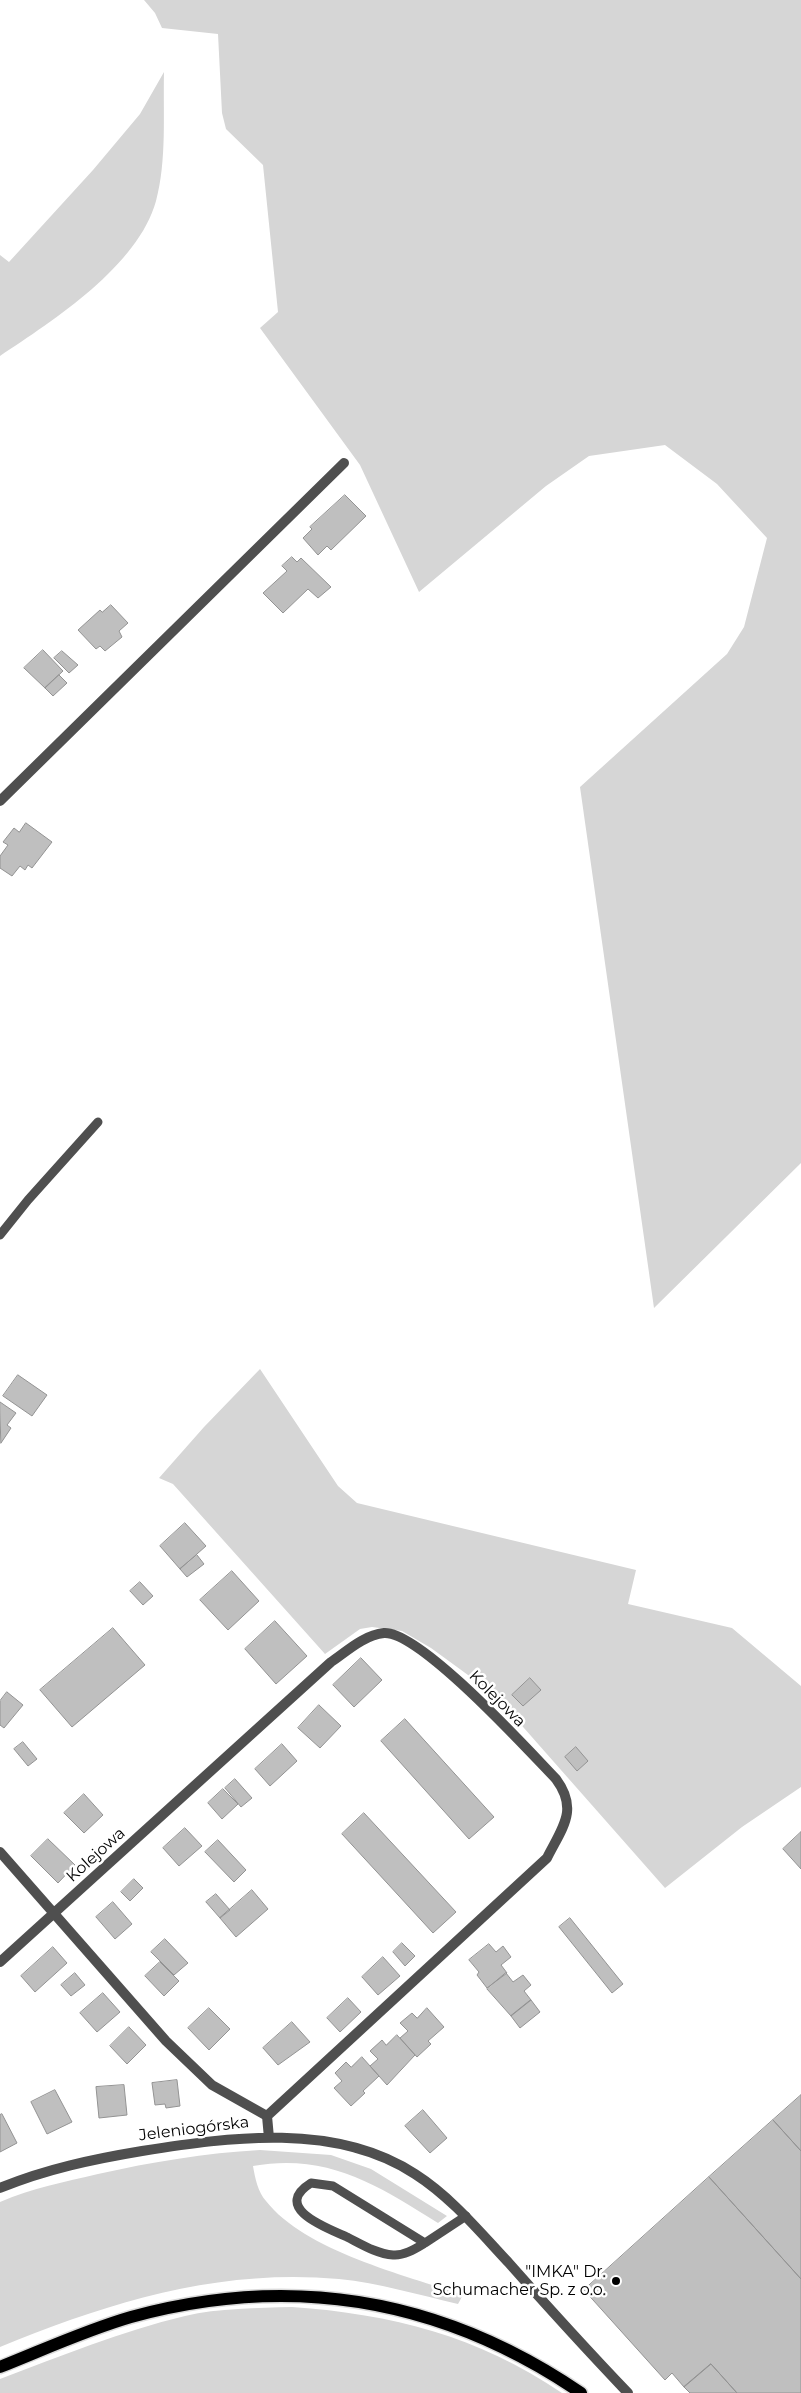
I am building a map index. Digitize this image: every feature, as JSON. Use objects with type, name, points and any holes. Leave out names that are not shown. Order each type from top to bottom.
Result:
[{"type":"main road","points":[[0,2367],[130,2318],[177,2307],[217,2300],[266,2295],[308,2296],[380,2306],[456,2326],[504,2346],[554,2374],[581,2393]]},
{"type":"street","points":[[0,800],[344,463]]},
{"type":"street","name":"Kolejowa","points":[[0,1962],[331,1662],[367,1637],[386,1633],[405,1639],[432,1658],[458,1681],[556,1779],[567,1793],[569,1809],[547,1858],[267,2116]]},
{"type":"street","points":[[0,1852],[166,2040],[212,2085],[267,2116],[269,2138]]},
{"type":"street","name":"Jeleniogórska","points":[[0,2188],[82,2161],[186,2144],[248,2137],[318,2140],[362,2150],[392,2161],[416,2174],[466,2216],[628,2393]]},
{"type":"lane","points":[[0,1236],[28,1200],[98,1122]]},
{"type":"lane","points":[[425,2244],[333,2186],[311,2183],[303,2188],[298,2195],[297,2204],[303,2214],[313,2222],[382,2253],[401,2255],[425,2244],[466,2216]]},
{"type":"shaded area","points":[[144,0],[801,0],[801,1163],[654,1308],[580,787],[727,654],[744,627],[767,538],[717,484],[665,445],[589,456],[546,486],[419,592],[360,465],[260,328],[278,312],[263,165],[226,129],[222,113],[218,34],[162,28],[155,13]]},
{"type":"shaded area","points":[[164,72],[162,169],[156,201],[146,225],[132,248],[92,289],[45,326],[0,356],[0,255],[9,262],[93,170],[140,114]]},
{"type":"shaded area","points":[[260,1369],[338,1486],[357,1503],[636,1570],[628,1604],[732,1628],[801,1686],[801,1787],[742,1827],[665,1888],[494,1694],[431,1648],[402,1631],[372,1627],[360,1629],[325,1654],[173,1484],[159,1478],[204,1427]]},
{"type":"shaded area","points":[[260,2150],[331,2155],[371,2169],[447,2216],[438,2223],[372,2185],[351,2175],[328,2168],[305,2164],[280,2163],[253,2166],[257,2185],[266,2201],[283,2219],[305,2234],[330,2247],[385,2270],[463,2295],[458,2304],[384,2286],[339,2279],[295,2277],[251,2279],[208,2284],[124,2303],[82,2316],[0,2347],[0,2202],[49,2186],[138,2166],[199,2156]]},
{"type":"shaded area","points":[[292,2307],[365,2315],[433,2331],[498,2356],[562,2393],[0,2393],[0,2379],[92,2344],[161,2322],[211,2311]]},
{"type":"building","points":[[345,495],[366,516],[331,550],[327,546],[318,555],[303,538],[312,529],[310,527]]},
{"type":"building","points":[[292,557],[297,562],[301,558],[331,587],[318,598],[308,589],[283,613],[263,593],[287,571],[282,566]]},
{"type":"building","points":[[111,605],[128,623],[119,631],[122,637],[105,651],[100,646],[96,649],[78,630],[100,610],[102,612]]},
{"type":"building","points":[[43,650],[63,671],[45,688],[24,668]]},
{"type":"building","points":[[62,651],[78,665],[69,673],[54,658]]},
{"type":"building","points":[[59,675],[67,683],[53,696],[45,688]]},
{"type":"building","points":[[26,823],[52,842],[32,868],[28,865],[25,870],[20,866],[12,876],[0,868],[0,856],[8,845],[3,842],[14,828],[19,832]]},
{"type":"building","points":[[18,1375],[47,1395],[32,1416],[3,1396]]},
{"type":"building","points":[[0,1402],[16,1413],[7,1425],[11,1428],[1,1443]]},
{"type":"building","points":[[185,1523],[206,1546],[180,1569],[160,1546]]},
{"type":"building","points":[[197,1555],[204,1564],[187,1577],[180,1569]]},
{"type":"building","points":[[232,1571],[259,1601],[228,1630],[200,1600]]},
{"type":"building","points":[[140,1582],[153,1596],[143,1605],[130,1591]]},
{"type":"building","points":[[275,1621],[307,1656],[276,1684],[245,1649]]},
{"type":"building","points":[[113,1628],[145,1665],[72,1727],[40,1690]]},
{"type":"building","points":[[361,1658],[382,1680],[354,1707],[333,1685]]},
{"type":"building","points":[[530,1678],[541,1690],[523,1706],[512,1695]]},
{"type":"building","points":[[7,1692],[23,1705],[4,1728],[0,1725],[0,1701]]},
{"type":"building","points":[[319,1705],[341,1726],[320,1748],[298,1728]]},
{"type":"building","points":[[405,1719],[494,1817],[469,1839],[381,1741]]},
{"type":"building","points":[[23,1742],[37,1759],[28,1766],[14,1749]]},
{"type":"building","points":[[282,1744],[297,1761],[270,1786],[255,1769]]},
{"type":"building","points":[[576,1747],[588,1761],[577,1771],[565,1757]]},
{"type":"building","points":[[235,1779],[252,1798],[241,1807],[225,1788]]},
{"type":"building","points":[[223,1789],[238,1804],[222,1819],[208,1803]]},
{"type":"building","points":[[84,1794],[103,1815],[84,1833],[64,1813]]},
{"type":"building","points":[[364,1813],[456,1912],[433,1933],[342,1834]]},
{"type":"building","points":[[185,1828],[202,1846],[179,1866],[163,1848]]},
{"type":"building","points":[[801,1832],[801,1869],[783,1849]]},
{"type":"building","points":[[48,1839],[75,1865],[58,1883],[31,1856]]},
{"type":"building","points":[[218,1840],[246,1870],[234,1882],[205,1852]]},
{"type":"building","points":[[134,1879],[143,1888],[130,1901],[121,1892]]},
{"type":"building","points":[[252,1890],[268,1909],[236,1937],[220,1918]]},
{"type":"building","points":[[216,1894],[230,1910],[220,1918],[206,1902]]},
{"type":"building","points":[[113,1902],[132,1924],[115,1939],[96,1917]]},
{"type":"building","points":[[570,1918],[623,1984],[612,1993],[559,1927]]},
{"type":"building","points":[[165,1939],[188,1963],[174,1975],[151,1952]]},
{"type":"building","points":[[402,1943],[415,1956],[405,1966],[393,1952]]},
{"type":"building","points":[[489,1944],[496,1952],[503,1946],[511,1957],[501,1965],[507,1973],[487,1988],[477,1975],[479,1972],[469,1960]]},
{"type":"building","points":[[53,1947],[67,1963],[35,1992],[21,1976]]},
{"type":"building","points":[[383,1957],[400,1976],[378,1995],[362,1977]]},
{"type":"building","points":[[160,1962],[179,1981],[164,1996],[145,1976]]},
{"type":"building","points":[[75,1973],[85,1985],[71,1996],[61,1985]]},
{"type":"building","points":[[506,1973],[513,1982],[523,1975],[531,1985],[524,1991],[531,2000],[511,2016],[487,1989]]},
{"type":"building","points":[[103,1993],[120,2012],[97,2032],[80,2013]]},
{"type":"building","points":[[348,1998],[361,2012],[340,2032],[327,2018]]},
{"type":"building","points":[[531,2000],[540,2012],[520,2028],[511,2016]]},
{"type":"building","points":[[209,2008],[230,2029],[209,2050],[188,2028]]},
{"type":"building","points":[[427,2008],[444,2027],[428,2041],[431,2044],[417,2057],[400,2038],[408,2031],[400,2023],[412,2013],[417,2018]]},
{"type":"building","points":[[292,2022],[310,2042],[278,2065],[263,2048]]},
{"type":"building","points":[[129,2027],[146,2045],[127,2064],[110,2046]]},
{"type":"building","points":[[397,2035],[415,2055],[387,2085],[370,2066],[378,2059],[370,2051],[382,2040],[386,2045]]},
{"type":"building","points":[[362,2057],[379,2076],[351,2106],[334,2088],[342,2081],[335,2073],[346,2062],[351,2067]]},
{"type":"building","points":[[177,2080],[180,2106],[166,2108],[165,2104],[155,2105],[152,2083]]},
{"type":"building","points":[[124,2085],[127,2115],[99,2118],[96,2087]]},
{"type":"building","points":[[55,2090],[72,2122],[47,2134],[31,2102]]},
{"type":"building","points":[[801,2095],[801,2151],[773,2120]]},
{"type":"building","points":[[423,2110],[447,2138],[430,2153],[405,2126]]},
{"type":"building","points":[[2,2114],[17,2143],[0,2152],[0,2115]]},
{"type":"building","points":[[773,2120],[801,2151],[801,2279],[709,2177]]},
{"type":"building","points":[[709,2177],[801,2279],[801,2393],[737,2393],[711,2364],[684,2387],[672,2373],[665,2380],[584,2290]]},
{"type":"building","points":[[711,2364],[737,2393],[690,2393],[684,2387]]},
{"type":"place","name":"\"IMKA\" Dr. Schumacher Sp. z o.o.","points":[[616,2281]]}]
